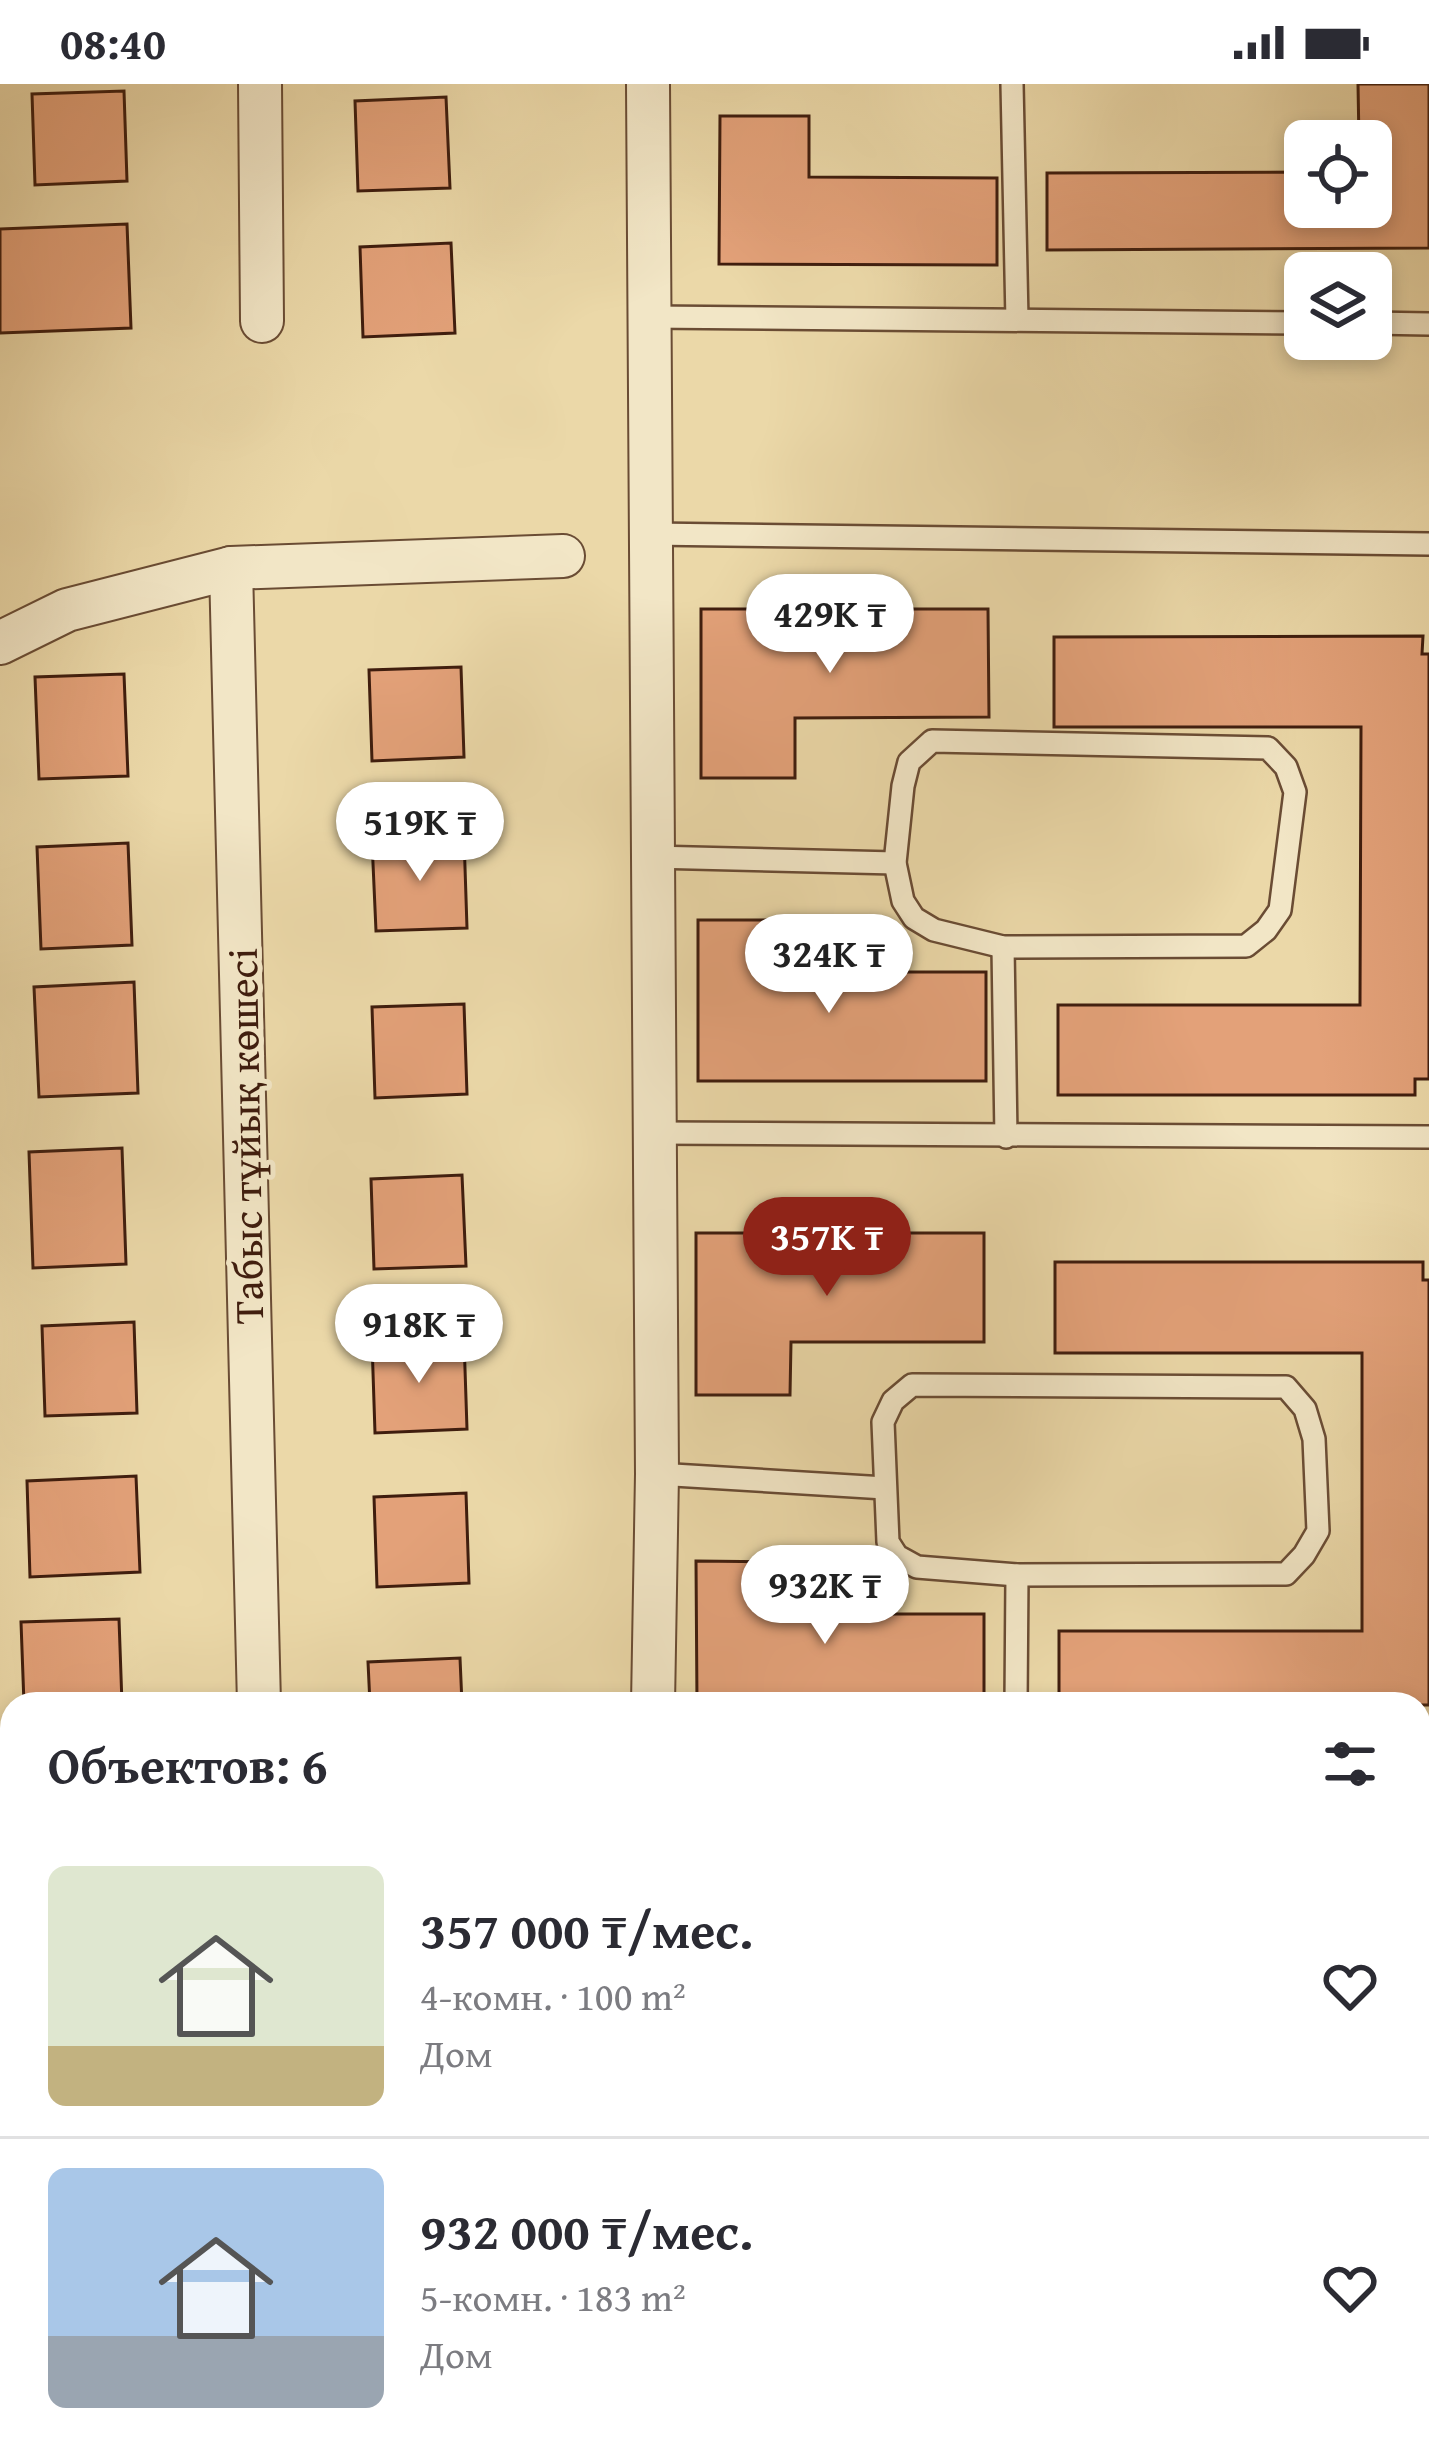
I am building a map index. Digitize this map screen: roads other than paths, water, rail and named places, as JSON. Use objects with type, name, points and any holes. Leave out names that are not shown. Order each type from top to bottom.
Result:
[{"type":"street","points":[[260,84],[262,321]]},
{"type":"street","points":[[648,84],[657,1474],[653,1692]]},
{"type":"street","points":[[0,643],[67,610],[231,568],[563,556]]},
{"type":"street","name":"Табыс тұйық көшесі","points":[[231,568],[259,1692]]},
{"type":"lane","points":[[1012,84],[1017,320]]},
{"type":"lane","points":[[649,317],[1284,323]]},
{"type":"lane","points":[[1392,323],[1429,324]]},
{"type":"lane","points":[[650,534],[1429,544]]},
{"type":"lane","points":[[932,741],[1268,748],[1286,767],[1295,792],[1280,910],[1246,946],[1003,947],[934,930],[914,918],[903,901],[896,863],[903,786],[910,762],[932,741]]},
{"type":"lane","points":[[652,857],[896,863]]},
{"type":"lane","points":[[1003,947],[1006,1136]]},
{"type":"lane","points":[[654,1133],[1429,1137]]},
{"type":"lane","points":[[911,1385],[1286,1387],[1305,1409],[1314,1439],[1318,1531],[1286,1574],[1017,1575],[917,1567],[897,1556],[888,1541],[885,1488],[883,1422],[892,1401],[911,1385]]},
{"type":"lane","points":[[657,1474],[885,1488]]},
{"type":"lane","points":[[1016,1692],[1017,1575]]}]
